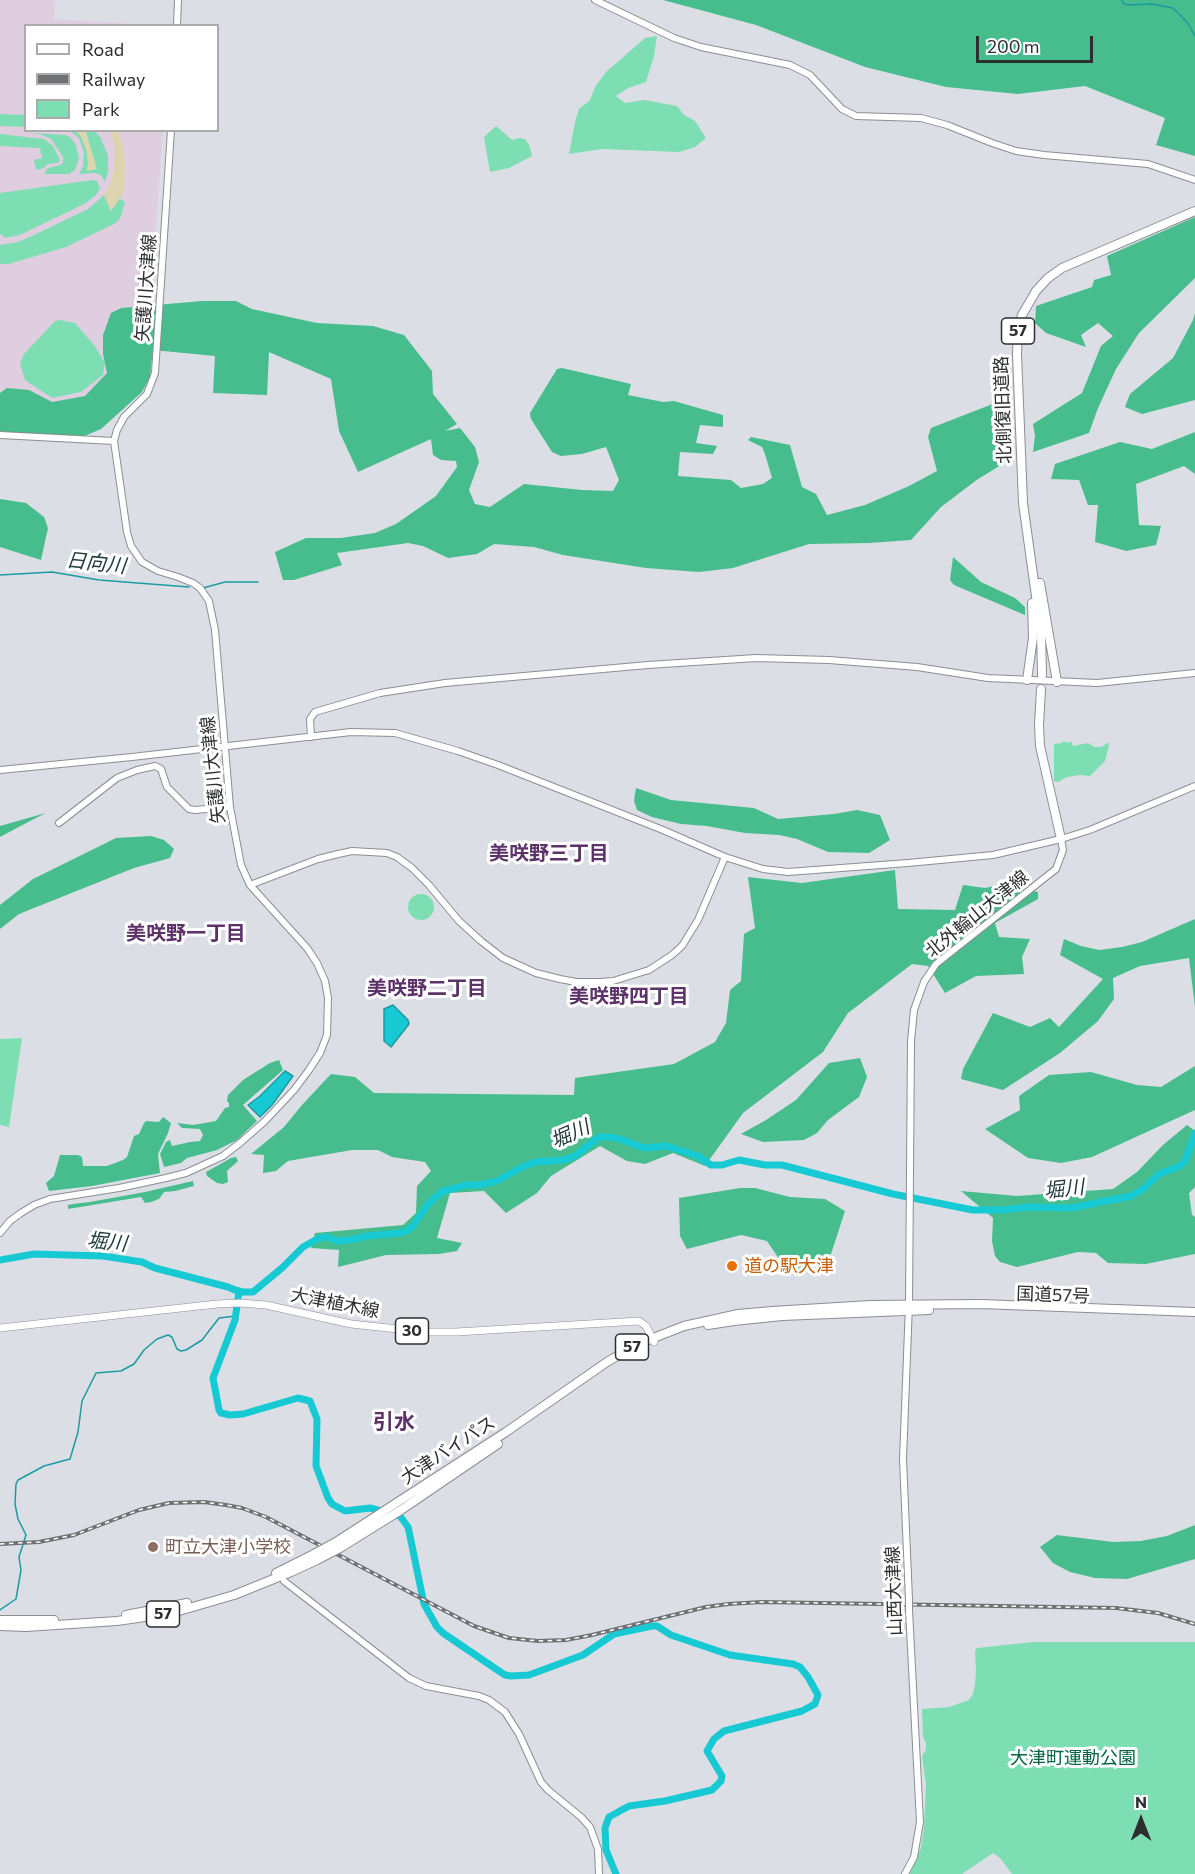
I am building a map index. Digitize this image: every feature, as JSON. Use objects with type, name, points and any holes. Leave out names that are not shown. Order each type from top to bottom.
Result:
[{"type":"highway","name":"北側復旧道路","points":[[1042,675],[1042,647],[1023,503],[1017,354],[1018,331],[1026,306],[1042,284],[1062,268],[1195,211]]},
{"type":"highway","points":[[1027,680],[1033,638],[1030,554]]},
{"type":"highway","points":[[1030,554],[1040,584],[1057,682]]},
{"type":"highway","points":[[1041,689],[1040,746],[1061,839]]},
{"type":"highway","name":"国道57号","points":[[909,1307],[980,1304],[1195,1312]]},
{"type":"highway","name":"国道57号","points":[[909,1307],[1195,1317]]},
{"type":"highway","name":"大津バイパス","points":[[0,1626],[26,1627],[117,1621],[172,1613],[234,1595],[291,1572],[380,1519],[619,1361],[653,1340],[684,1326],[738,1314],[772,1311],[909,1307]]},
{"type":"highway","name":"大津バイパス","points":[[0,1620],[92,1618],[165,1608],[232,1590],[316,1557]]},
{"type":"main road","name":"大津植木線","points":[[0,1328],[240,1303],[266,1305],[351,1324],[426,1332],[639,1321],[646,1326],[653,1340]]},
{"type":"street","points":[[177,24],[178,0]]},
{"type":"street","points":[[595,0],[674,38],[701,47],[790,65],[810,75],[842,109],[856,116],[921,118],[947,125],[1016,151],[1148,164],[1195,180]]},
{"type":"street","name":"矢護川大津線","points":[[0,1233],[21,1212],[50,1198],[119,1188],[166,1178],[186,1173],[222,1156],[265,1121],[294,1090],[320,1053],[327,1035],[329,1015],[325,981],[317,963],[307,948],[250,885],[241,865],[230,807],[223,713],[209,601],[200,588],[193,583],[151,568],[142,562],[134,551],[127,532],[114,441],[117,429],[124,417],[147,394],[155,373],[171,132]]},
{"type":"street","points":[[0,435],[114,441]]},
{"type":"street","points":[[311,737],[310,719],[315,712],[380,693],[445,683],[524,675],[756,658],[828,660],[917,667],[976,676],[1057,682],[1096,683],[1195,673]]},
{"type":"street","points":[[0,770],[351,732],[383,732],[434,743],[498,765],[725,857],[763,869],[788,872],[993,855],[1090,830],[1195,786]]},
{"type":"street","points":[[59,823],[117,778],[155,766],[161,769],[167,787],[189,809],[230,807]]},
{"type":"street","name":"北外輪山大津線","points":[[909,1307],[911,1041],[915,1005],[924,982],[936,964],[1056,869],[1063,850],[1061,839]]},
{"type":"street","points":[[250,885],[318,859],[338,854],[352,851],[387,853],[412,868],[459,921],[504,958],[536,973],[560,980],[600,982],[613,981],[649,970],[672,956],[682,946],[698,920],[725,857]]},
{"type":"street","name":"山西大津線","points":[[906,1874],[914,1857],[920,1822],[903,1459],[909,1307]]},
{"type":"street","points":[[284,1581],[409,1678],[426,1686],[479,1696],[489,1700],[505,1712],[519,1734],[541,1782],[590,1827],[598,1849],[598,1874]]},
{"type":"shaded area","points":[[0,0],[55,0],[54,19],[134,24],[24,24],[24,132],[163,132],[145,369],[130,388],[0,425]]},
{"type":"green space","points":[[663,0],[1195,0],[1195,156],[1156,145],[1165,118],[1085,86],[1018,94],[946,87],[865,67],[756,25]]},
{"type":"green space","points":[[657,36],[646,82],[628,88],[616,96],[625,103],[644,100],[677,106],[684,115],[695,121],[706,138],[695,147],[679,152],[602,149],[569,154],[579,109],[590,100],[595,87],[606,72],[645,38]]},
{"type":"green space","points":[[0,114],[24,115],[24,127],[0,126]]},
{"type":"green space","points":[[496,126],[512,140],[525,139],[532,156],[509,168],[490,172],[484,137]]},
{"type":"green space","points":[[71,132],[96,132],[100,137],[108,155],[105,182],[101,175],[95,173],[79,174],[83,166],[84,153],[79,138]]},
{"type":"green space","points":[[31,133],[70,137],[76,145],[79,158],[75,170],[69,174],[44,174],[48,168],[63,163],[63,157],[51,139]]},
{"type":"green space","points":[[0,134],[44,139],[53,146],[60,160],[58,163],[47,164],[44,168],[36,170],[34,160],[42,158],[40,148],[0,146]]},
{"type":"green space","points":[[97,181],[100,188],[96,195],[86,203],[20,235],[5,238],[0,234],[0,193]]},
{"type":"green space","points":[[104,195],[111,211],[119,198],[125,202],[120,219],[114,224],[66,247],[9,264],[0,264],[0,245],[18,242],[34,235],[88,209]]},
{"type":"green space","points":[[1195,217],[1195,278],[1139,333],[1116,369],[1089,433],[1033,452],[1035,436],[1033,424],[1082,393],[1101,346],[1113,336],[1098,323],[1081,335],[1086,347],[1046,333],[1035,323],[1036,306],[1092,287],[1094,280],[1111,275],[1107,256]]},
{"type":"green space","points":[[202,301],[236,301],[252,309],[317,323],[373,326],[404,335],[432,371],[433,394],[457,424],[445,431],[460,428],[475,447],[479,462],[469,490],[475,504],[490,507],[524,484],[613,491],[619,480],[606,447],[582,454],[561,456],[552,452],[531,419],[530,413],[557,369],[562,368],[631,384],[628,395],[663,402],[674,401],[723,415],[723,427],[700,425],[696,443],[717,446],[713,454],[680,452],[678,476],[731,480],[741,488],[763,484],[772,478],[765,454],[762,447],[748,440],[751,437],[790,445],[802,487],[816,494],[827,515],[865,505],[937,471],[928,437],[931,428],[1008,398],[1011,459],[978,479],[941,507],[911,540],[809,544],[733,568],[699,572],[646,568],[563,555],[534,547],[494,544],[477,554],[448,558],[423,546],[408,543],[337,553],[342,565],[294,580],[283,580],[275,552],[306,538],[341,538],[375,533],[396,524],[436,496],[457,467],[456,461],[441,460],[433,455],[431,439],[358,472],[339,431],[331,379],[269,352],[267,395],[213,393],[215,356],[153,350],[150,377],[142,392],[101,429],[82,437],[0,432],[0,393],[7,388],[29,390],[52,402],[85,396],[107,373],[103,354],[103,335],[111,313],[121,308]]},
{"type":"green space","points":[[1195,313],[1195,400],[1142,414],[1125,407],[1130,394],[1173,358]]},
{"type":"green space","points":[[55,321],[75,323],[94,345],[105,363],[103,375],[81,392],[52,398],[25,380],[20,363],[24,354]]},
{"type":"green space","points":[[1195,432],[1195,474],[1184,466],[1136,484],[1139,525],[1161,526],[1156,545],[1126,551],[1095,542],[1098,505],[1088,505],[1079,480],[1051,479],[1055,464],[1120,442],[1152,449]]},
{"type":"green space","points":[[0,499],[26,503],[44,517],[48,528],[41,560],[0,547]]},
{"type":"green space","points":[[953,557],[981,582],[1015,598],[1025,607],[1025,615],[954,585],[950,580]]},
{"type":"green space","points":[[1063,741],[1068,743],[1071,741],[1073,746],[1088,743],[1094,747],[1102,747],[1108,742],[1105,761],[1090,776],[1080,775],[1067,777],[1058,782],[1054,781],[1054,744]]},
{"type":"green space","points":[[636,788],[671,800],[754,808],[778,819],[857,810],[880,815],[890,840],[869,853],[828,852],[797,839],[779,835],[745,833],[681,824],[652,817],[637,810],[634,801]]},
{"type":"green space","points":[[46,813],[30,821],[0,837],[0,826]]},
{"type":"green space","points":[[151,836],[164,840],[174,849],[170,858],[134,868],[19,914],[0,929],[0,905],[33,879],[116,838]]},
{"type":"green space","points":[[895,870],[898,909],[955,910],[963,885],[985,888],[999,885],[1038,892],[1038,899],[995,923],[999,937],[1030,939],[1022,957],[1024,974],[976,976],[945,993],[928,966],[912,964],[848,1013],[823,1052],[743,1113],[705,1166],[673,1153],[645,1164],[627,1161],[600,1146],[551,1176],[537,1193],[506,1213],[484,1191],[450,1193],[437,1238],[462,1243],[457,1251],[439,1254],[386,1255],[338,1267],[339,1250],[311,1248],[315,1233],[403,1225],[416,1213],[417,1186],[431,1171],[425,1162],[392,1157],[378,1150],[352,1150],[288,1161],[276,1171],[263,1173],[264,1155],[251,1154],[284,1127],[331,1074],[355,1077],[374,1093],[574,1095],[575,1078],[674,1064],[715,1042],[726,1023],[730,990],[741,981],[744,934],[755,928],[748,877],[802,883]]},
{"type":"green space","points":[[421,894],[430,898],[434,907],[430,916],[421,920],[412,916],[408,907],[412,898]]},
{"type":"green space","points":[[1195,919],[1195,1007],[1189,958],[1140,966],[1113,978],[1114,999],[1098,1021],[1060,1053],[1003,1090],[961,1079],[963,1069],[993,1013],[1030,1027],[1050,1018],[1059,1027],[1103,979],[1060,955],[1064,939],[1099,950],[1122,947],[1142,942]]},
{"type":"green space","points":[[22,1038],[9,1127],[0,1125],[0,1039]]},
{"type":"green space","points":[[860,1058],[867,1077],[859,1097],[828,1120],[817,1133],[804,1140],[763,1142],[741,1134],[796,1100],[829,1063]]},
{"type":"green space","points":[[279,1060],[283,1070],[243,1105],[257,1121],[237,1140],[217,1150],[164,1167],[160,1154],[166,1142],[170,1140],[172,1146],[200,1141],[203,1135],[200,1129],[182,1128],[177,1123],[193,1125],[216,1121],[225,1108],[229,1107],[228,1095],[243,1080]]},
{"type":"green space","points":[[1195,1066],[1195,1110],[1092,1157],[1061,1163],[1028,1158],[985,1129],[1020,1110],[1019,1096],[1049,1075],[1091,1072],[1137,1085],[1161,1087]]},
{"type":"green space","points":[[163,1117],[171,1123],[158,1154],[160,1173],[92,1186],[49,1191],[46,1183],[54,1176],[60,1155],[78,1155],[82,1157],[83,1166],[107,1166],[127,1157],[134,1136],[139,1134],[146,1121],[159,1122]]},
{"type":"green space","points":[[1187,1125],[1195,1131],[1195,1187],[1189,1193],[1192,1215],[1195,1217],[1195,1254],[1146,1264],[1108,1263],[1096,1253],[1078,1252],[1017,1267],[1000,1262],[995,1256],[992,1241],[993,1218],[961,1191],[1017,1196],[1113,1189],[1137,1172],[1163,1145]]},
{"type":"green space","points":[[236,1157],[238,1161],[227,1171],[228,1182],[217,1183],[207,1176],[206,1172]]},
{"type":"green space","points":[[193,1181],[194,1186],[164,1192],[159,1199],[151,1202],[145,1203],[141,1197],[68,1209],[68,1205]]},
{"type":"green space","points":[[740,1188],[755,1188],[790,1197],[825,1199],[845,1211],[831,1254],[811,1266],[788,1272],[767,1241],[741,1235],[687,1249],[680,1236],[679,1198]]},
{"type":"green space","points":[[1195,1525],[1195,1559],[1127,1579],[1095,1578],[1070,1572],[1053,1563],[1040,1547],[1057,1535],[1113,1542],[1141,1541],[1167,1536]]},
{"type":"green space","name":"大津町運動公園","points":[[1033,1642],[1195,1642],[1195,1874],[1012,1874],[1000,1858],[993,1853],[962,1874],[910,1874],[921,1848],[924,1827],[926,1785],[922,1756],[926,1750],[926,1743],[923,1737],[922,1709],[949,1707],[969,1700],[975,1684],[975,1651],[977,1648]]},
{"type":"sand","points":[[76,132],[86,132],[97,169],[86,171],[88,165],[86,149]]},
{"type":"sand","points":[[110,132],[118,132],[124,150],[124,192],[111,211],[104,195],[111,182],[114,168],[114,144]]},
{"type":"water","points":[[393,1005],[408,1020],[409,1024],[391,1047],[384,1041],[384,1009]]},
{"type":"water","points":[[285,1071],[293,1076],[272,1105],[260,1117],[248,1105]]},
{"type":"waterway","points":[[1122,0],[1127,5],[1152,4],[1173,8],[1187,22],[1195,36]]},
{"type":"waterway","name":"日向川","points":[[0,575],[52,572],[99,580],[189,587]]},
{"type":"waterway","name":"日向川","points":[[203,588],[225,582],[258,582]]},
{"type":"waterway","name":"堀川","points":[[0,1260],[34,1254],[103,1256],[142,1262],[155,1268],[235,1290],[253,1292],[303,1247],[319,1238],[327,1237],[337,1241],[400,1233],[413,1226],[429,1203],[443,1191],[497,1181],[535,1162],[564,1160],[575,1156],[599,1137],[620,1139],[644,1148],[666,1146],[698,1156],[711,1165],[722,1165],[739,1160],[765,1165],[782,1165],[893,1194],[973,1210],[1030,1207],[1071,1208],[1131,1196],[1142,1190],[1159,1174],[1180,1166],[1185,1161],[1195,1133]]},
{"type":"waterway","points":[[239,1291],[235,1320],[213,1378],[221,1413],[243,1414],[298,1398],[310,1401],[317,1419],[316,1466],[332,1504],[345,1511],[370,1508],[400,1516],[408,1527],[424,1604],[437,1627],[496,1669],[505,1675],[529,1675],[583,1655],[614,1634],[657,1626],[671,1635],[730,1655],[793,1664],[800,1667],[808,1677],[818,1695],[815,1704],[802,1711],[724,1731],[714,1739],[707,1751],[722,1776],[721,1781],[712,1790],[665,1801],[629,1806],[609,1817],[605,1828],[606,1850],[616,1874]]},
{"type":"waterway","points":[[0,1610],[16,1599],[21,1570],[19,1557],[26,1535],[18,1519],[15,1504],[16,1484],[18,1480],[44,1466],[70,1459],[78,1432],[82,1401],[96,1373],[121,1371],[134,1364],[144,1350],[157,1339],[168,1335],[172,1337],[177,1349],[186,1350],[202,1340],[219,1318],[235,1316]]},
{"type":"railway","points":[[0,1544],[39,1542],[74,1535],[139,1510],[169,1503],[204,1502],[226,1505],[266,1517],[474,1626],[509,1638],[538,1641],[566,1640],[592,1635],[706,1607],[762,1602],[1116,1608],[1158,1613],[1195,1624]]},
{"type":"place","name":"道の駅大津","points":[[732,1266]]},
{"type":"place","name":"町立大津小学校","points":[[153,1547]]},
{"type":"district","name":"美咲野三丁目","points":[[549,853]]},
{"type":"district","name":"美咲野一丁目","points":[[186,933]]},
{"type":"district","name":"美咲野二丁目","points":[[427,988]]},
{"type":"district","name":"美咲野四丁目","points":[[629,996]]},
{"type":"district","name":"引水","points":[[394,1422]]}]
